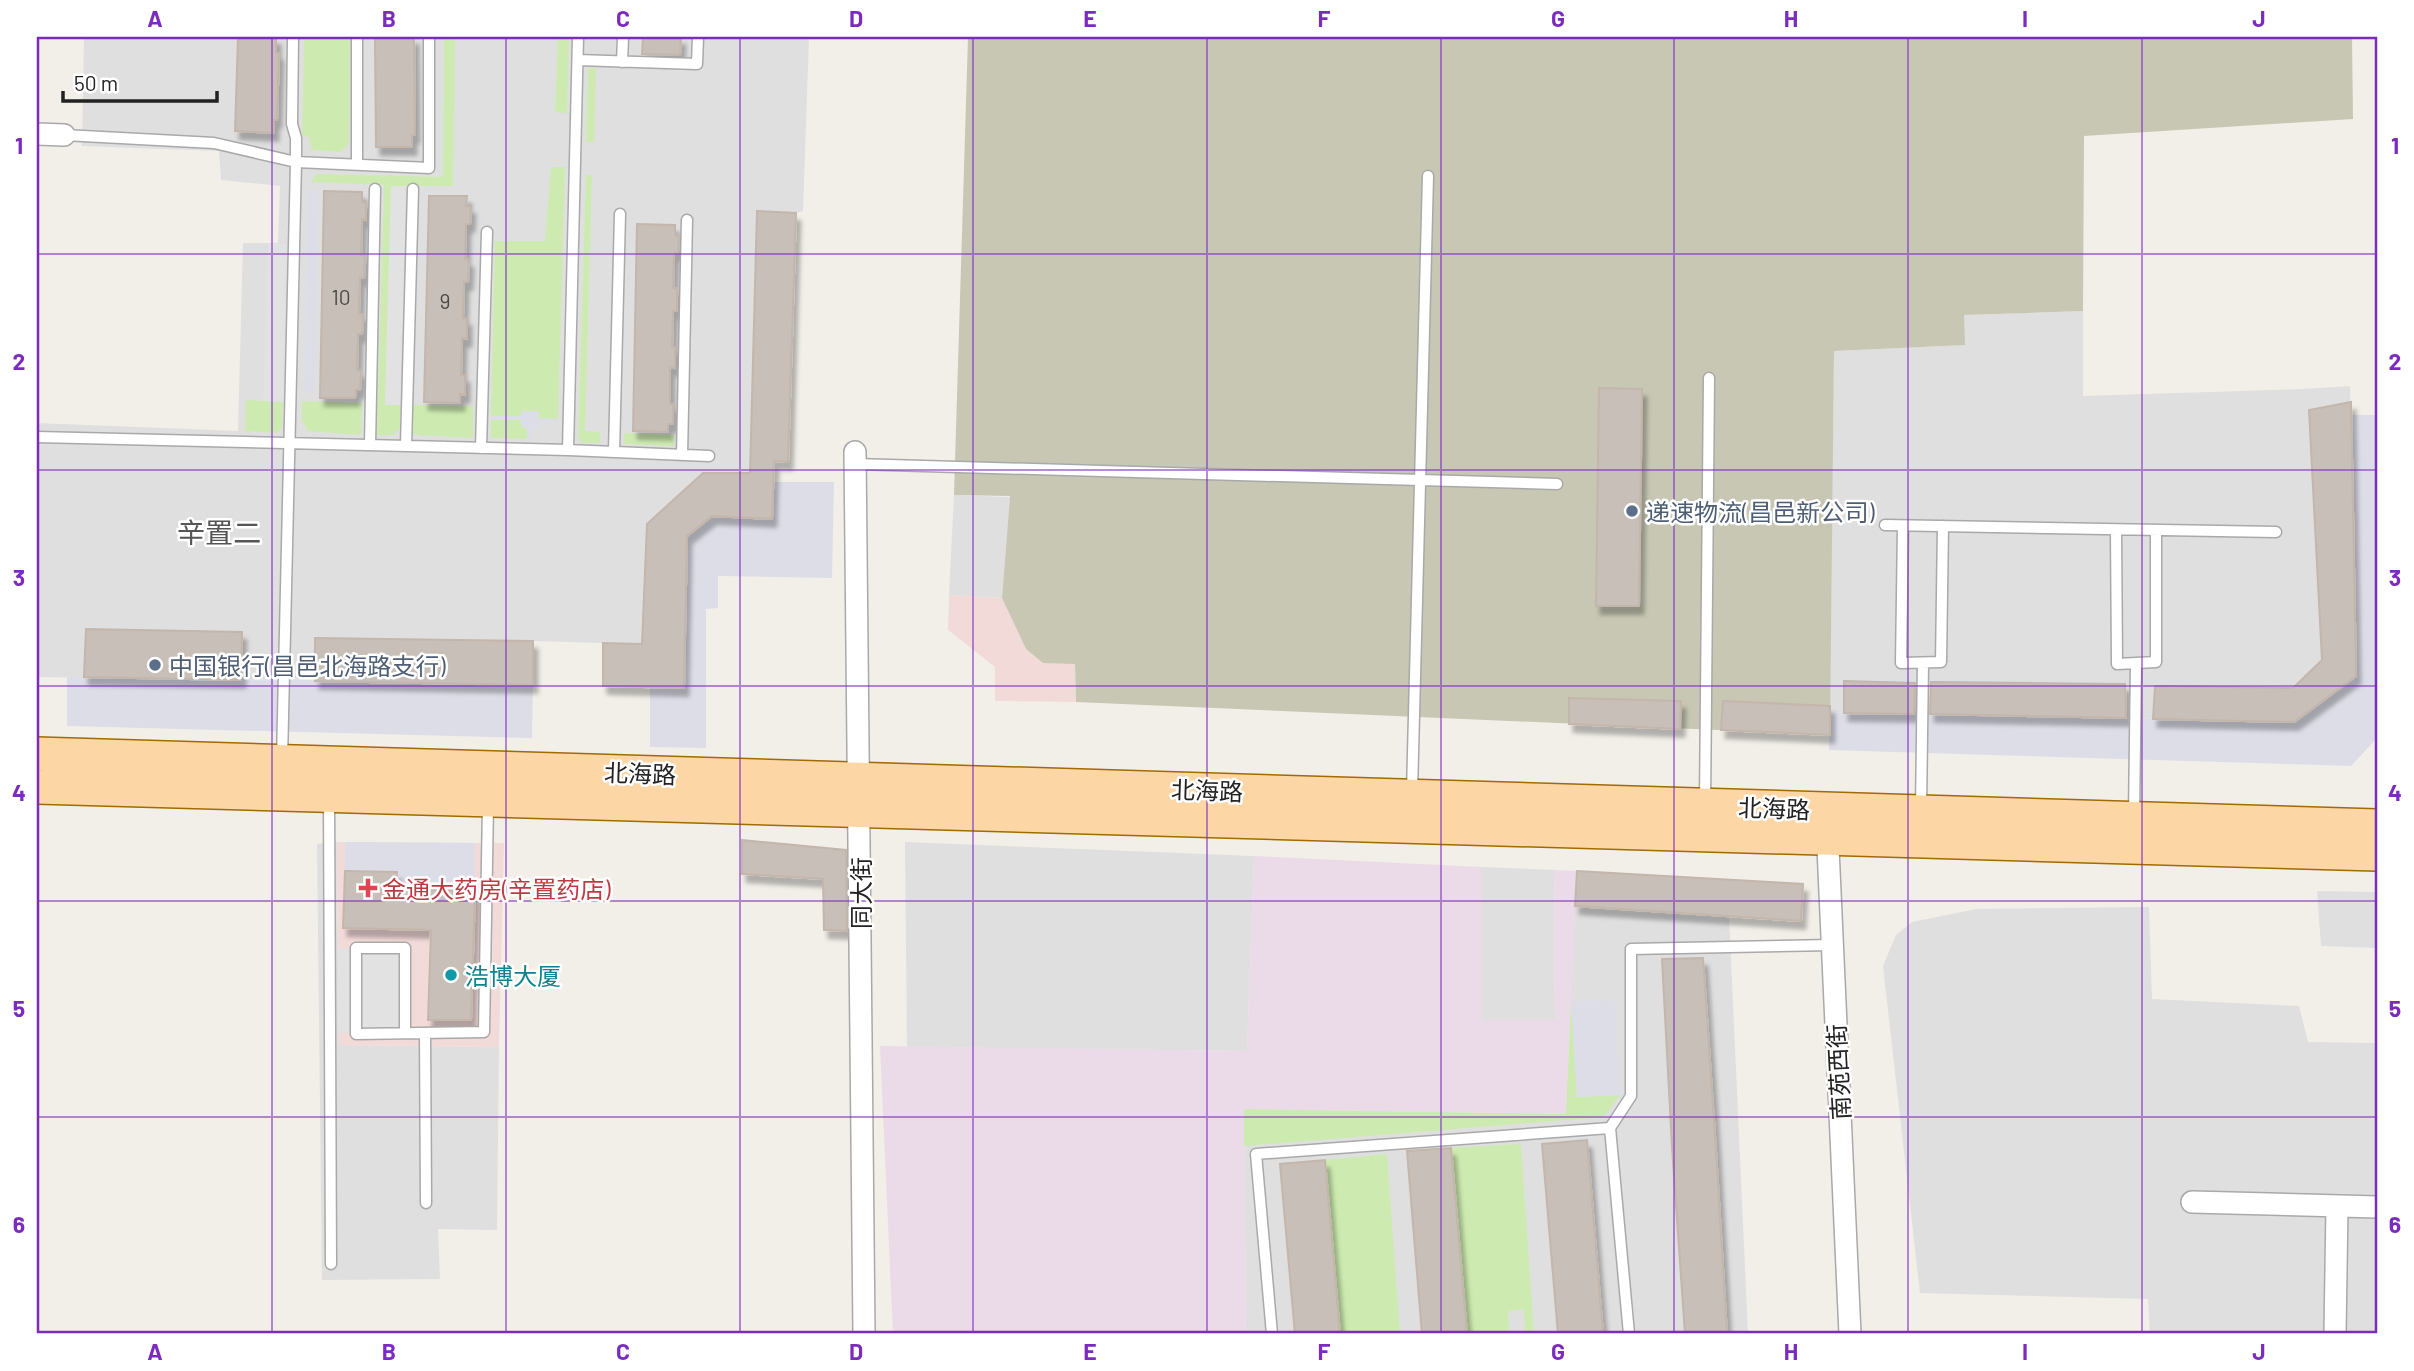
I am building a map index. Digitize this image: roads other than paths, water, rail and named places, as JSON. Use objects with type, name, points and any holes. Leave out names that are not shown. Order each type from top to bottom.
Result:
[{"type":"main road","name":"北海路","points":[[37,754],[281,778],[329,795],[489,799],[858,795]]},
{"type":"main road","name":"北海路","points":[[37,787],[281,778],[1827,823],[2377,854]]},
{"type":"main road","name":"北海路","points":[[1412,811],[1705,805],[1827,823],[1921,812],[2377,826]]},
{"type":"street","points":[[37,134],[64,135]]},
{"type":"street","name":"同大街","points":[[855,458],[864,1334]]},
{"type":"street","name":"南苑西街","points":[[1827,823],[1850,1334]]},
{"type":"street","points":[[2192,1202],[2377,1207]]},
{"type":"street","points":[[2335,1334],[2337,1206]]},
{"type":"lane","points":[[281,778],[296,162],[296,138],[292,124],[293,37]]},
{"type":"lane","points":[[357,37],[357,164]]},
{"type":"lane","points":[[64,135],[214,144],[296,162],[429,168],[429,37]]},
{"type":"lane","points":[[568,450],[579,37]]},
{"type":"lane","points":[[622,62],[623,37]]},
{"type":"lane","points":[[578,60],[697,64],[698,37]]},
{"type":"lane","points":[[1412,811],[1428,176]]},
{"type":"lane","points":[[406,446],[413,188]]},
{"type":"lane","points":[[369,445],[376,189]]},
{"type":"lane","points":[[614,452],[620,214]]},
{"type":"lane","points":[[682,455],[687,220]]},
{"type":"lane","points":[[481,448],[487,232]]},
{"type":"lane","points":[[1705,805],[1709,378]]},
{"type":"lane","points":[[37,437],[709,456]]},
{"type":"lane","points":[[855,458],[1557,484]]},
{"type":"lane","points":[[1885,525],[2276,532]]},
{"type":"lane","points":[[1903,526],[1901,663],[1941,662],[1943,526]]},
{"type":"lane","points":[[2116,530],[2117,664],[2156,662],[2156,530]]},
{"type":"lane","points":[[1921,812],[1923,663]]},
{"type":"lane","points":[[2134,819],[2136,664]]},
{"type":"lane","points":[[329,795],[331,1264]]},
{"type":"lane","points":[[405,1033],[405,948],[356,948],[356,1034],[484,1032],[489,799]]},
{"type":"lane","points":[[1629,1334],[1610,1128],[1631,1096],[1631,950],[1832,945]]},
{"type":"lane","points":[[425,1033],[426,1203]]},
{"type":"lane","points":[[1272,1334],[1256,1154],[1610,1128]]},
{"type":"place","name":"递速物流(昌邑新公司)","points":[[1632,511]]},
{"type":"place","name":"中国银行(昌邑北海路支行)","points":[[155,665]]},
{"type":"place","name":"金通大药房(辛置药店)","points":[[368,888]]},
{"type":"place","name":"浩博大厦","points":[[451,975]]},
{"type":"district","name":"辛置二","points":[[219,532]]}]
